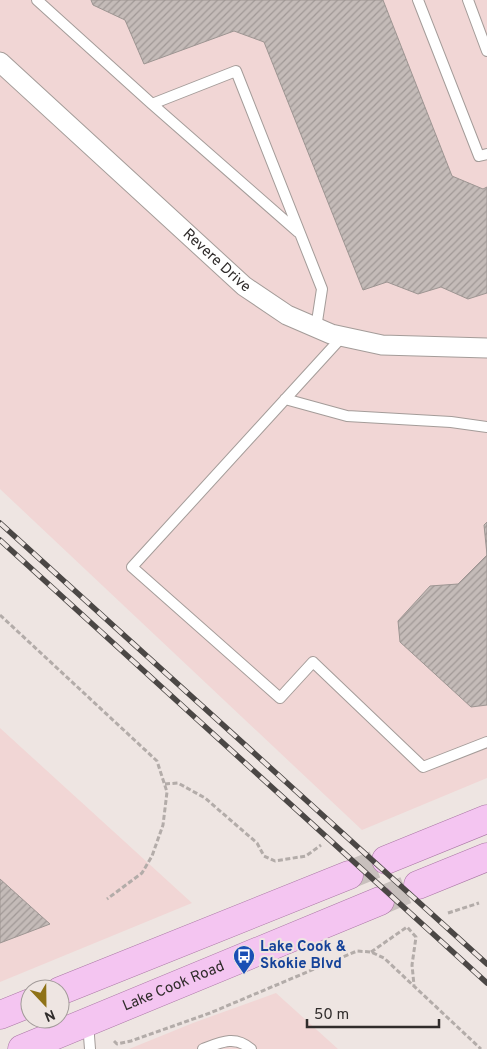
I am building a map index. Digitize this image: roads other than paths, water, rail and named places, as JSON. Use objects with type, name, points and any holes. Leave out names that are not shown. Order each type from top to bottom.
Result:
[{"type":"main road","points":[[386,860],[487,819]]},
{"type":"main road","points":[[418,885],[487,857]]},
{"type":"main road","points":[[70,987],[349,875]]},
{"type":"main road","name":"Lake Cook Road","points":[[37,1047],[88,1022],[380,901]]},
{"type":"main road","points":[[0,1015],[20,1007]]},
{"type":"street","name":"Revere Drive","points":[[0,62],[244,286],[286,315],[316,328],[382,345],[487,348]]},
{"type":"lane","points":[[38,0],[300,235]]},
{"type":"lane","points":[[418,0],[479,156],[487,154]]},
{"type":"lane","points":[[468,0],[487,51]]},
{"type":"lane","points":[[152,104],[236,71],[322,289],[316,328]]},
{"type":"lane","points":[[342,336],[132,567],[280,698],[313,662],[423,767],[487,742]]},
{"type":"lane","points":[[285,399],[347,416],[451,422],[487,427]]},
{"type":"lane","points":[[88,1022],[90,1049]]},
{"type":"lane","points":[[204,1049],[229,1040],[244,1043],[250,1049]]},
{"type":"tunnel","points":[[349,875],[386,860]]},
{"type":"tunnel","points":[[380,901],[418,885]]},
{"type":"railway","points":[[0,523],[487,964]]},
{"type":"railway","points":[[0,540],[487,983]]},
{"type":"place","name":"Lake Cook & Skokie Blvd","points":[[244,975]]}]
